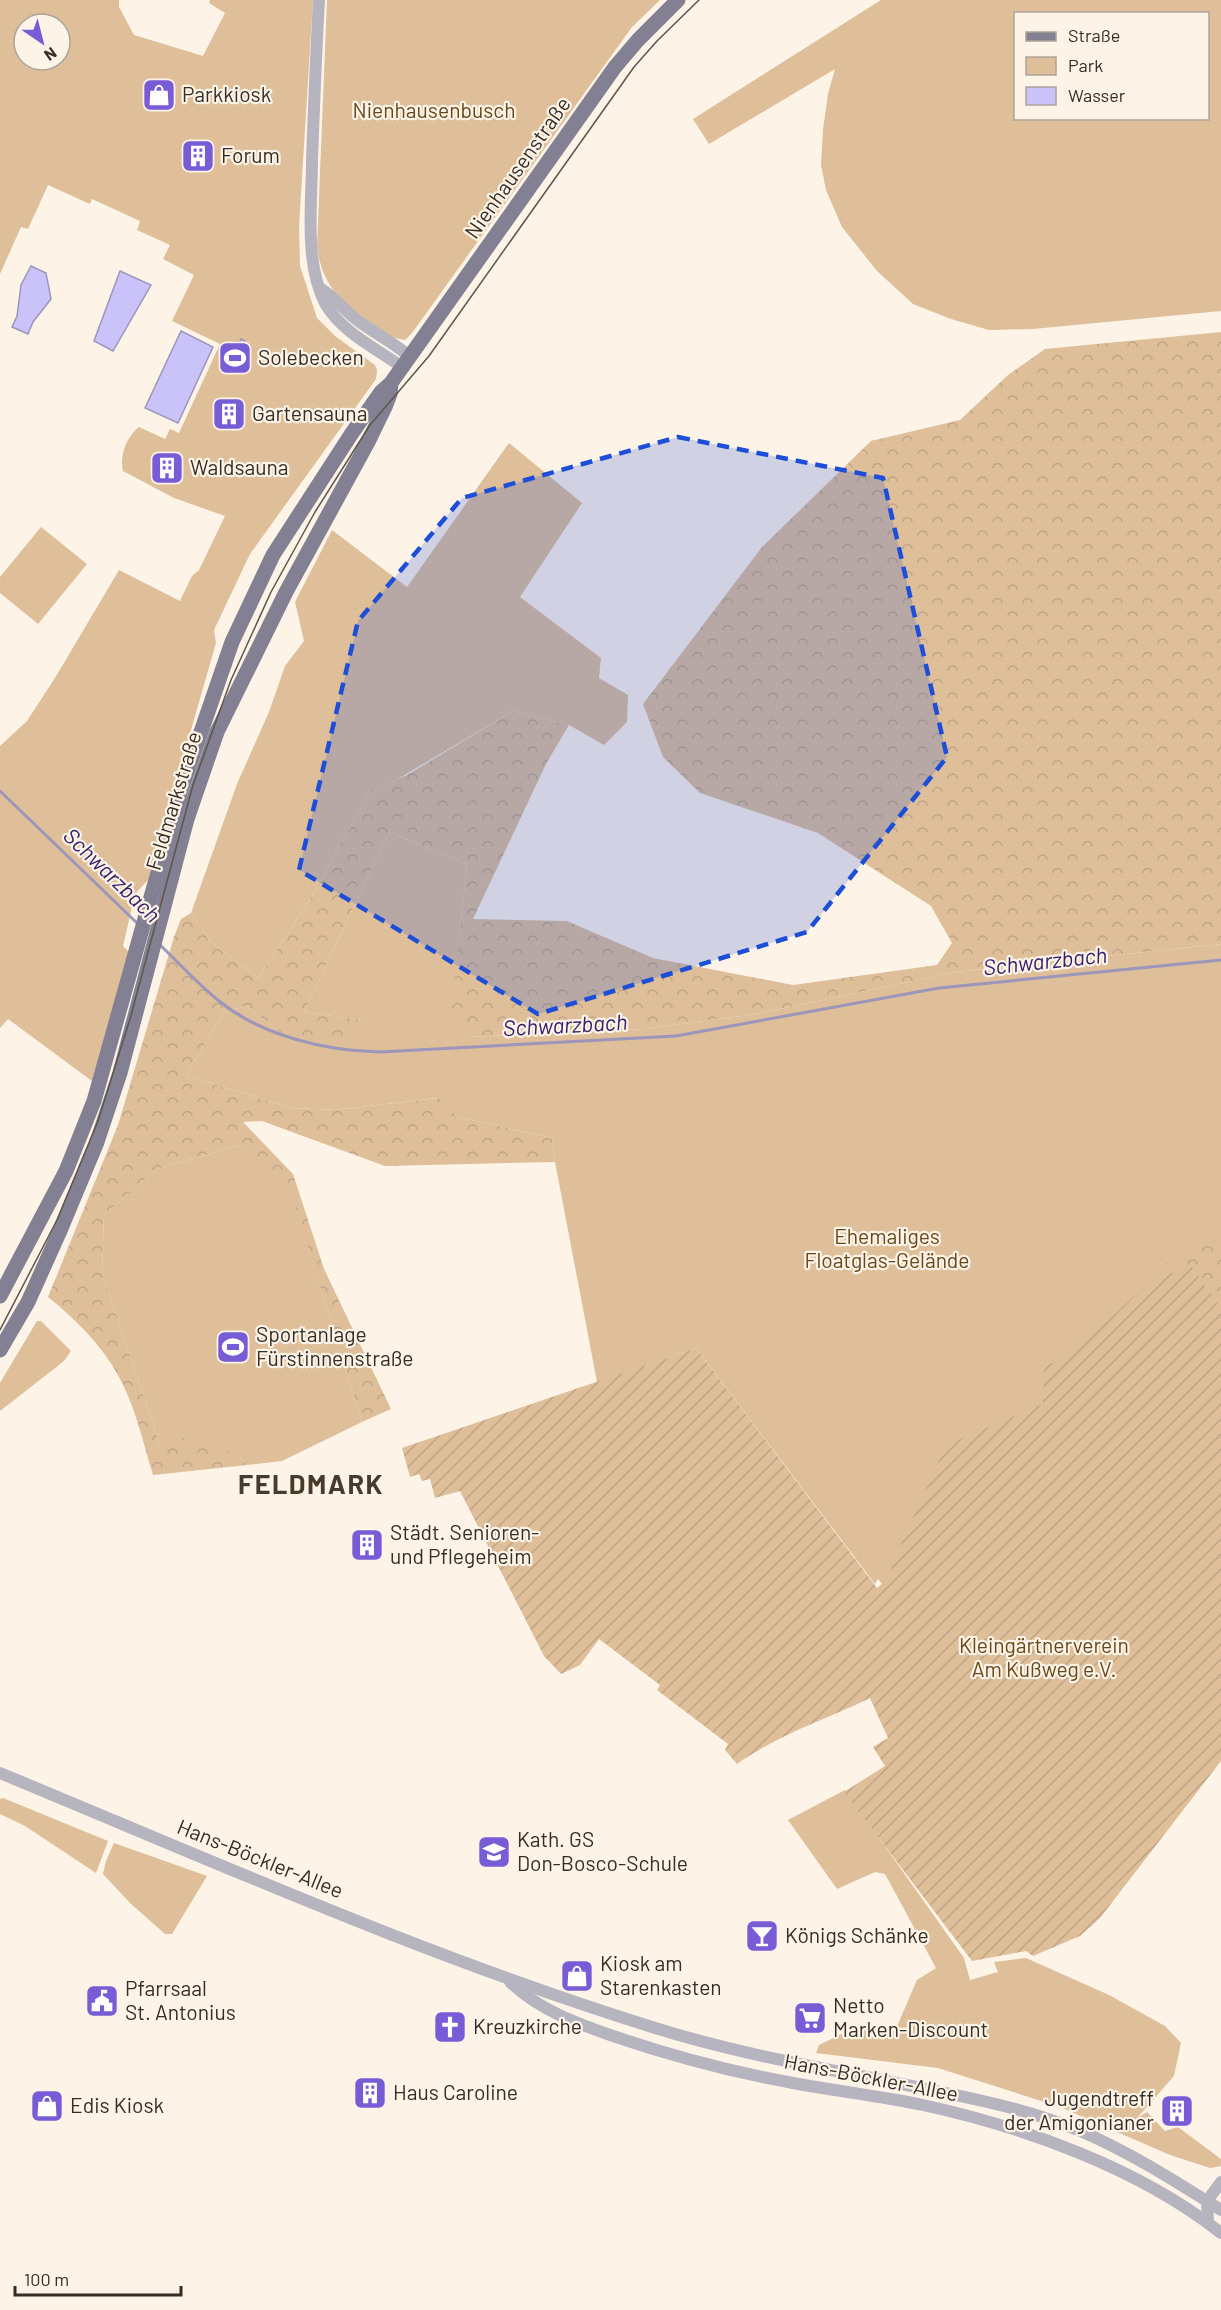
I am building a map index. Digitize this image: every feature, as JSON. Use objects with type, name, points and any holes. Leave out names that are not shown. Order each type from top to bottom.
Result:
[{"type":"main road","name":"Nienhausenstraße","points":[[405,362],[615,67],[638,39],[678,0]]},
{"type":"main road","name":"Feldmarkstraße","points":[[0,1296],[55,1193],[82,1132],[106,1063],[181,790],[232,642],[273,555],[352,433],[405,362]]},
{"type":"main road","name":"Feldmarkstraße","points":[[0,1350],[28,1302],[97,1142],[120,1073],[187,819],[217,732],[286,592],[368,442],[385,407],[391,383]]},
{"type":"street","points":[[319,0],[310,242],[315,273],[324,302],[340,322],[405,362]]},
{"type":"street","name":"Hans-Böckler-Allee","points":[[0,1773],[227,1868],[507,1979],[570,2000],[718,2046],[788,2063],[981,2099],[1077,2130],[1149,2165],[1221,2210]]},
{"type":"street","name":"Hans-Böckler-Allee","points":[[507,1979],[525,1997],[564,2017],[635,2044],[688,2060],[791,2083],[926,2106],[992,2122],[1061,2145],[1143,2183],[1208,2223],[1221,2234]]},
{"type":"street","points":[[564,2017],[570,2000]]},
{"type":"street","points":[[1221,2182],[1207,2201],[1208,2223],[1221,2217]]},
{"type":"highlighted area","points":[[678,437],[883,478],[947,757],[807,932],[538,1014],[299,870],[358,621],[462,498]]},
{"type":"green space","points":[[0,0],[119,0],[119,7],[134,35],[203,56],[225,13],[209,3],[210,0],[313,0],[299,226],[300,266],[317,318],[335,336],[375,365],[376,379],[250,554],[214,630],[216,643],[148,880],[135,894],[123,946],[129,952],[92,1081],[8,1019],[0,1028],[0,746],[27,721],[119,570],[180,601],[192,576],[199,570],[225,516],[174,498],[123,471],[122,459],[128,441],[139,427],[165,439],[170,429],[179,433],[220,344],[172,321],[194,275],[163,259],[170,245],[137,230],[140,221],[92,199],[90,204],[48,185],[28,229],[21,227],[0,274]]},
{"type":"green space","name":"Nienhausenbusch","points":[[327,0],[660,0],[632,27],[405,340],[385,333],[348,306],[328,281],[319,260],[317,247]]},
{"type":"green space","points":[[881,0],[1221,0],[1221,311],[1033,329],[989,330],[951,319],[913,304],[877,271],[842,227],[826,190],[821,165],[823,129],[828,94],[835,69],[709,144],[693,119]]},
{"type":"green space","points":[[1221,332],[1221,944],[956,972],[756,1014],[644,1029],[468,1037],[466,1028],[451,1016],[467,864],[389,832],[304,1012],[370,1021],[354,1039],[295,1044],[246,1006],[224,1012],[186,1075],[290,1108],[336,1110],[438,1098],[458,1117],[552,1138],[555,1162],[385,1166],[262,1121],[243,1122],[293,1174],[324,1269],[391,1409],[362,1422],[287,1180],[241,1145],[157,1169],[104,1215],[102,1271],[160,1444],[176,1436],[238,1455],[247,1465],[153,1475],[134,1411],[118,1375],[86,1332],[48,1297],[118,1125],[181,919],[191,913],[211,942],[258,978],[313,895],[370,791],[407,775],[513,711],[569,725],[546,764],[473,919],[567,921],[653,958],[793,985],[937,965],[952,943],[931,906],[818,833],[700,793],[663,757],[643,704],[762,547],[871,441],[960,420],[1008,375],[1045,349]]},
{"type":"green space","points":[[509,443],[582,503],[520,597],[601,658],[599,678],[628,695],[627,722],[604,745],[569,725],[513,711],[396,780],[370,791],[313,895],[258,978],[211,942],[191,913],[237,784],[269,712],[285,666],[304,641],[295,602],[332,530],[407,587]]},
{"type":"green space","points":[[41,527],[87,564],[38,624],[0,593],[0,577]]},
{"type":"green space","name":"Ehemaliges Floatglas-Gelände","points":[[389,832],[467,864],[459,940],[468,1037],[644,1029],[756,1014],[956,972],[1221,944],[1221,1310],[890,1594],[878,1579],[875,1584],[696,1348],[597,1382],[552,1138],[458,1117],[437,1098],[336,1110],[290,1108],[186,1075],[224,1012],[246,1006],[295,1044],[369,1021],[304,1012]]},
{"type":"green space","name":"Sportanlage Fürstinnenstraße","points":[[241,1145],[287,1179],[362,1422],[282,1461],[247,1465],[238,1455],[160,1444],[102,1271],[104,1215],[157,1169]]},
{"type":"green space","points":[[1203,1245],[1221,1249],[1221,1308],[1192,1267],[1153,1279],[1175,1254]]},
{"type":"green space","name":"Kleingärtnerverein Am Kußweg e.V.","points":[[1192,1267],[1221,1308],[1221,1761],[1100,1918],[1080,1936],[1033,1956],[1026,1951],[972,1961],[844,1792],[885,1766],[873,1747],[888,1738],[870,1698],[786,1736],[737,1764],[725,1750],[728,1744],[657,1690],[660,1685],[599,1639],[580,1665],[561,1674],[544,1656],[460,1491],[435,1498],[430,1479],[422,1481],[419,1474],[410,1477],[402,1448],[696,1348],[877,1588],[888,1579],[895,1557],[946,1445],[1043,1404],[1044,1363],[1062,1363],[1153,1279]]},
{"type":"green space","points":[[37,1321],[41,1321],[71,1351],[64,1361],[0,1411],[0,1383]]},
{"type":"green space","points":[[845,1790],[964,1958],[970,1980],[998,1972],[994,1962],[1026,1958],[1109,1995],[1165,2026],[1181,2043],[1174,2076],[1137,2118],[1147,2112],[1165,2131],[1178,2127],[1221,2159],[1221,2166],[1210,2168],[1170,2155],[1060,2107],[938,2068],[816,2053],[819,2045],[858,2026],[870,2032],[895,2031],[917,1980],[936,1968],[885,1874],[875,1872],[837,1889],[788,1820]]},
{"type":"green space","points":[[3,1798],[108,1841],[96,1873],[25,1826],[0,1814],[0,1799]]},
{"type":"green space","points":[[114,1843],[207,1876],[172,1934],[165,1934],[130,1903],[103,1874]]},
{"type":"water","points":[[31,266],[46,273],[51,299],[33,322],[28,334],[12,327],[17,316],[21,285]]},
{"type":"water","points":[[120,271],[151,285],[113,351],[94,341]]},
{"type":"water","points":[[181,331],[213,347],[178,423],[145,408]]},
{"type":"water","name":"Solebecken","points":[[241,339],[245,341],[243,355],[246,368],[236,373],[228,371],[224,363],[228,353],[227,349],[234,342],[240,342]]},
{"type":"waterway","name":"Schwarzbach","points":[[0,791],[137,923]]},
{"type":"waterway","name":"Schwarzbach","points":[[159,944],[219,1001],[255,1024],[317,1045],[380,1052],[676,1036],[939,988],[1221,960]]},
{"type":"tram line","points":[[0,1330],[57,1220],[98,1121],[130,1019],[193,785],[231,680],[271,592],[315,512],[370,425],[429,356],[634,67],[699,0]]},
{"type":"place","name":"Parkkiosk","points":[[159,95]]},
{"type":"place","name":"Forum","points":[[198,156]]},
{"type":"place","name":"Solebecken","points":[[235,358]]},
{"type":"place","name":"Gartensauna","points":[[229,414]]},
{"type":"place","name":"Waldsauna","points":[[167,468]]},
{"type":"place","name":"Sportanlage Fürstinnenstraße","points":[[233,1347]]},
{"type":"place","name":"Städt. Senioren- und Pflegeheim","points":[[367,1545]]},
{"type":"place","name":"Kath. GS Don-Bosco-Schule","points":[[494,1852]]},
{"type":"place","name":"Königs Schänke","points":[[762,1936]]},
{"type":"place","name":"Kiosk am Starenkasten","points":[[577,1976]]},
{"type":"place","name":"Pfarrsaal St. Antonius","points":[[102,2001]]},
{"type":"place","name":"Netto Marken-Discount","points":[[810,2018]]},
{"type":"place","name":"Kreuzkirche","points":[[450,2027]]},
{"type":"place","name":"Haus Caroline","points":[[370,2093]]},
{"type":"place","name":"Edis Kiosk","points":[[47,2106]]},
{"type":"place","name":"Jugendtreff der Amigonianer","points":[[1177,2111]]},
{"type":"district","name":"FELDMARK","points":[[311,1485]]}]
